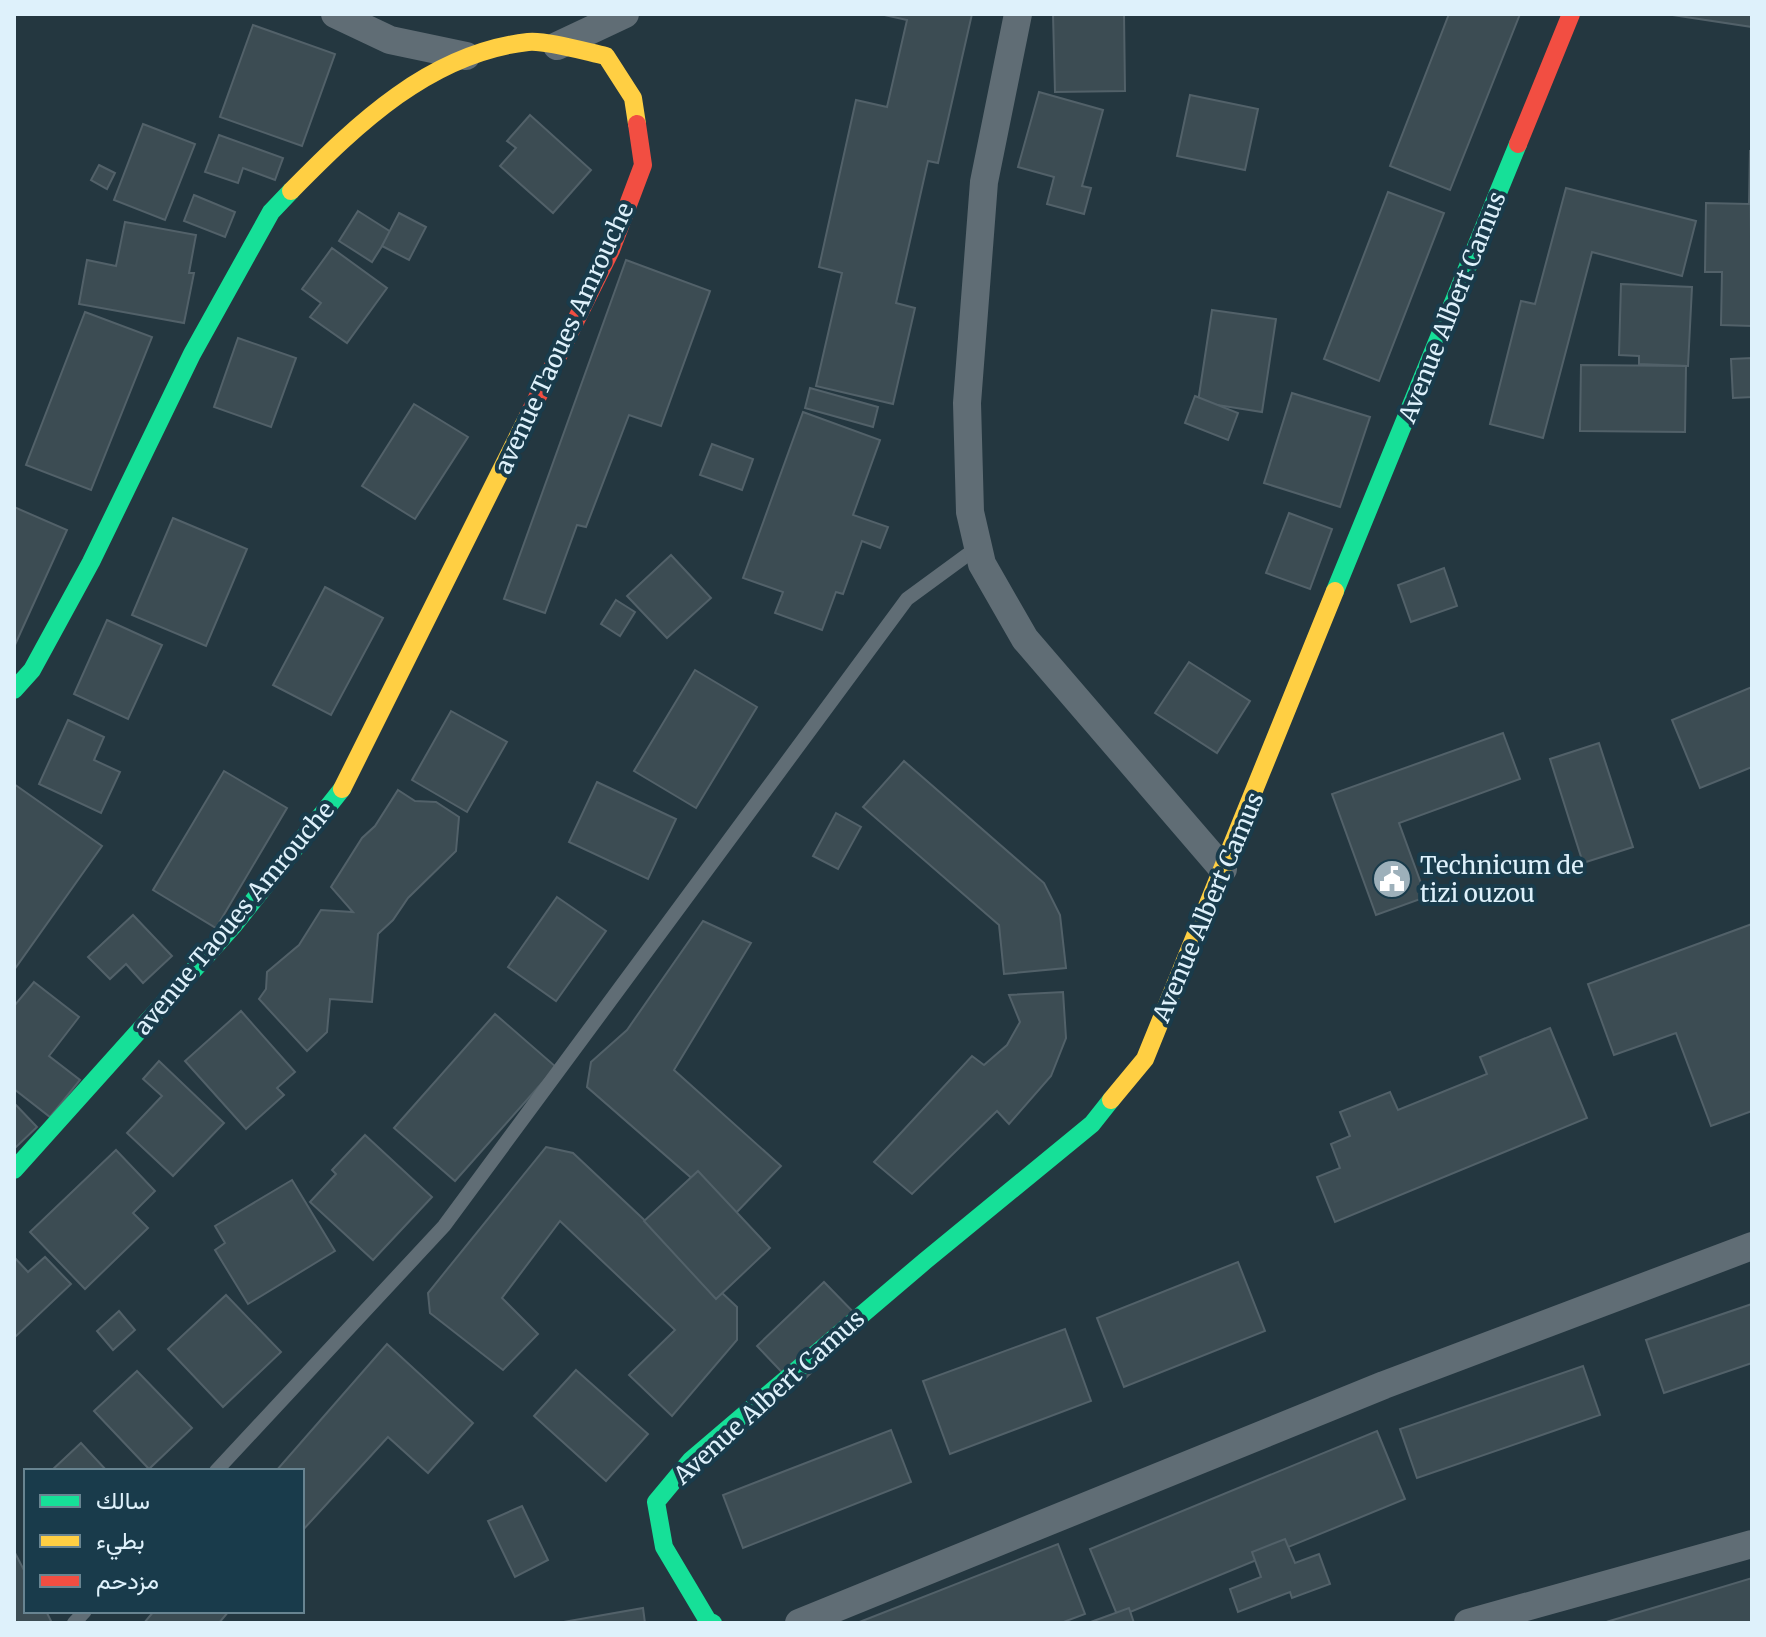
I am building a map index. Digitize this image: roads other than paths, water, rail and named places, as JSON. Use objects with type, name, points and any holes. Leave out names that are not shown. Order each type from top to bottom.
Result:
[{"type":"street","points":[[335,14],[390,40],[466,56]]},
{"type":"street","points":[[557,46],[625,14]]},
{"type":"street","points":[[1018,14],[984,182],[967,403],[970,512],[982,564],[1025,639],[1223,869]]},
{"type":"street","name":"Avenue Albert Camus","points":[[710,1622],[664,1547],[656,1502],[691,1460],[1092,1124],[1145,1059],[1571,14]]},
{"type":"street","name":"avenue Taoues Amrouche","points":[[14,690],[32,670],[91,562],[192,354],[271,212],[346,135],[401,91],[466,56],[531,41],[606,56],[633,98],[643,165],[611,250],[346,784],[234,925],[14,1170]]},
{"type":"street","points":[[799,1623],[1384,1385],[1752,1246]]},
{"type":"street","points":[[1468,1623],[1752,1544]]},
{"type":"lane","points":[[218,1469],[444,1226],[907,599],[978,547]]},
{"type":"place","name":"Technicum de tizi ouzou","points":[[1392,879]]}]
